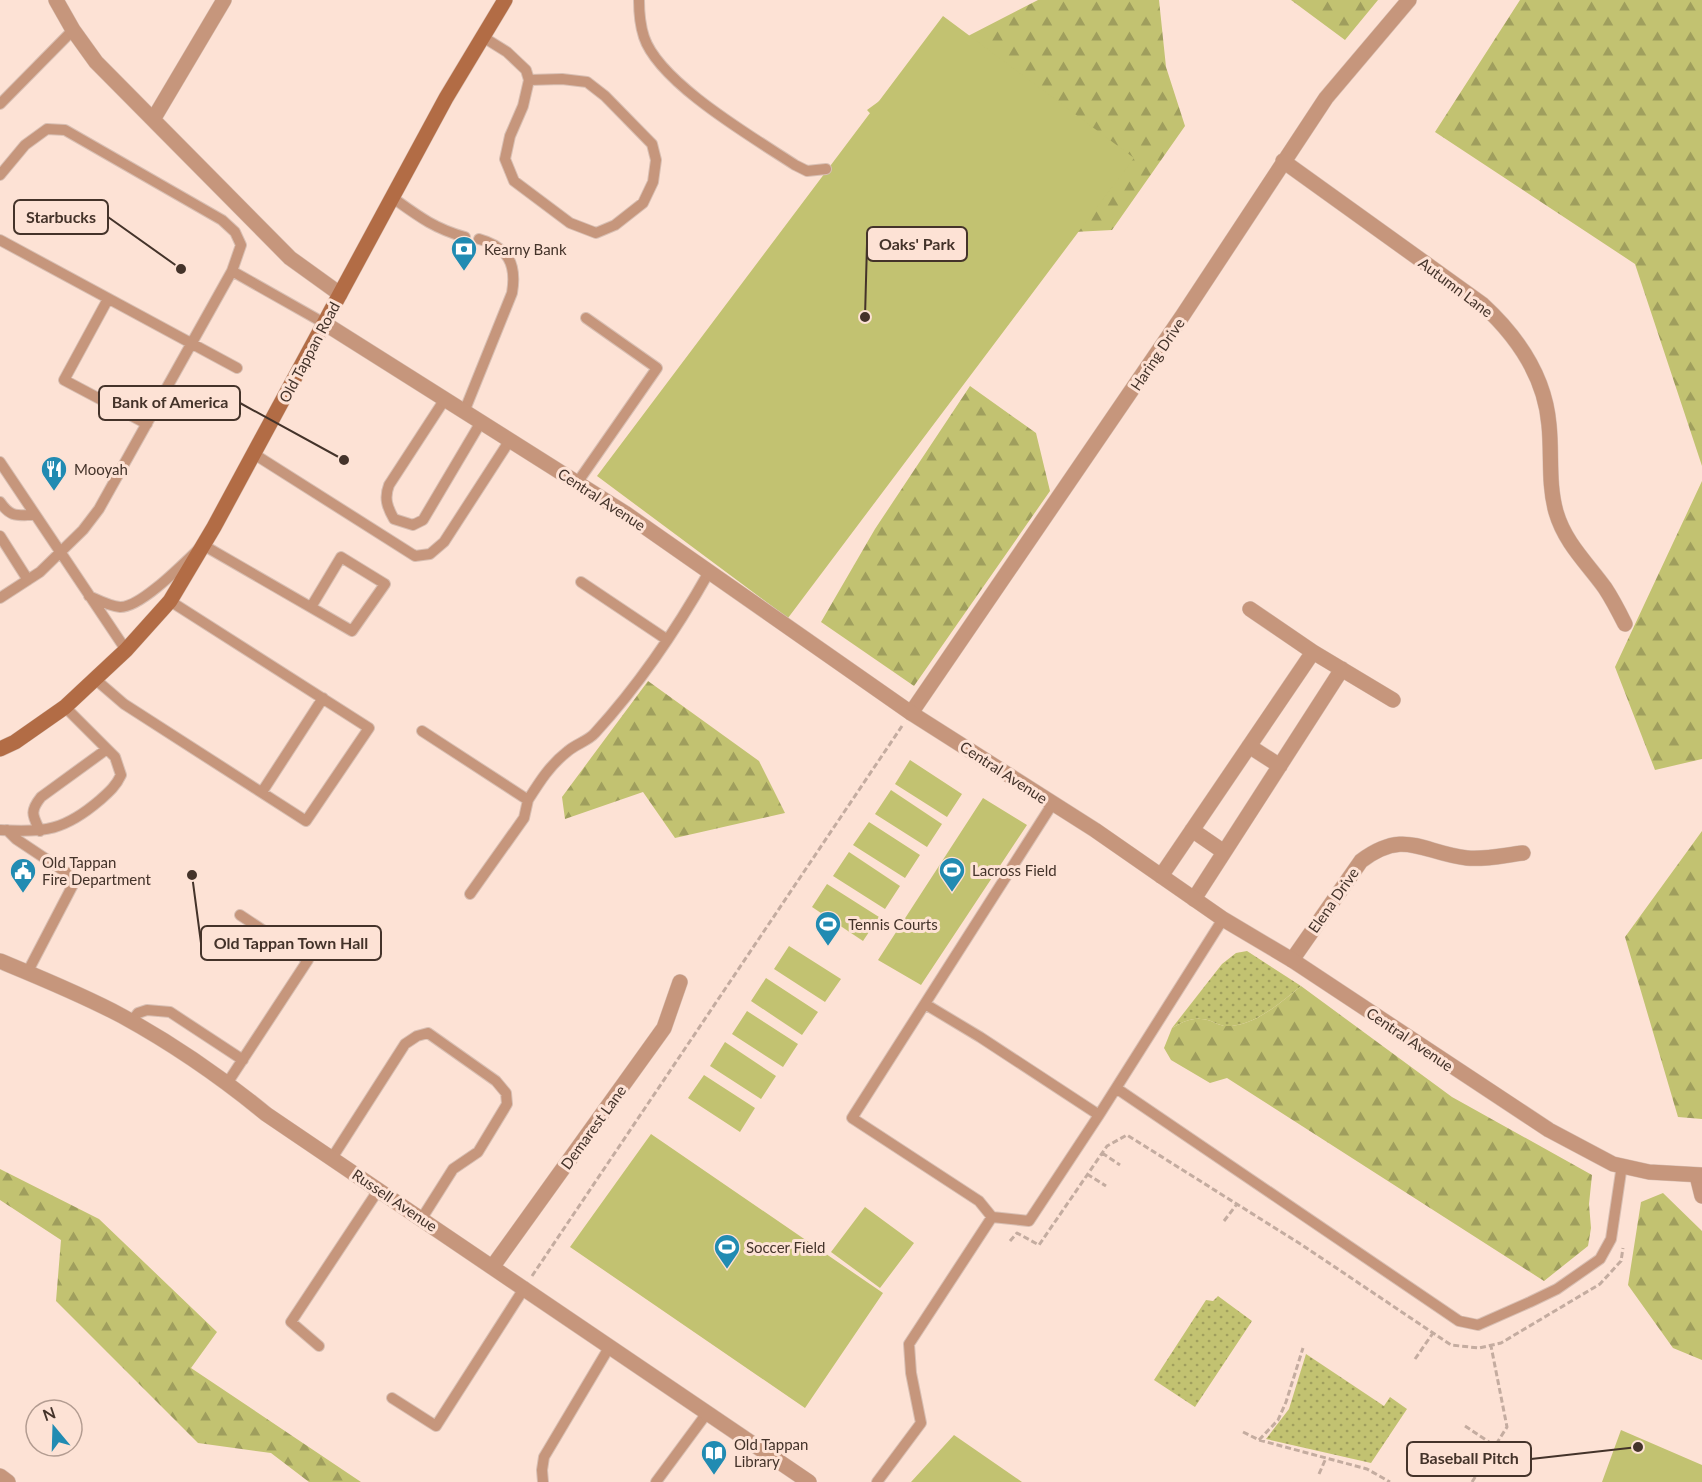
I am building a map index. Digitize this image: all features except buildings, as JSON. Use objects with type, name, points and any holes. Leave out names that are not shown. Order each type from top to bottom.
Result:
[{"type":"main road","name":"Old Tappan Road","points":[[0,749],[64,707],[126,650],[170,602],[254,454],[447,98],[505,0]]},
{"type":"street","points":[[56,0],[73,30],[96,62],[290,258],[340,294]]},
{"type":"street","points":[[153,118],[224,0]]},
{"type":"street","name":"Haring Drive","points":[[911,712],[1183,315],[1326,98],[1409,0]]},
{"type":"street","name":"Autumn Lane","points":[[1283,161],[1482,304],[1520,343],[1535,369],[1545,398],[1550,425],[1551,489],[1563,533],[1577,555],[1605,588],[1625,624]]},
{"type":"street","name":"Central Avenue","points":[[324,323],[625,513],[911,712],[1053,803],[1223,919],[1292,960],[1549,1130],[1613,1164],[1649,1172],[1700,1175]]},
{"type":"street","points":[[1250,609],[1313,652],[1393,700]]},
{"type":"street","points":[[1161,876],[1313,652]]},
{"type":"street","points":[[1194,899],[1342,669]]},
{"type":"street","points":[[1249,746],[1280,766]]},
{"type":"street","points":[[1192,830],[1224,852]]},
{"type":"street","name":"Elena Drive","points":[[1292,960],[1361,861],[1376,849],[1397,844],[1417,845],[1467,858],[1494,857],[1523,852]]},
{"type":"street","name":"Russell Avenue","points":[[0,961],[131,1022],[228,1082],[266,1114],[525,1287],[809,1482]]},
{"type":"street","name":"Demarest Lane","points":[[493,1266],[664,1028],[680,982]]},
{"type":"street","points":[[1700,1175],[1702,1196]]},
{"type":"street","points":[[0,1476],[8,1482]]},
{"type":"lane","points":[[639,0],[644,38],[655,58],[676,82],[795,165],[807,171],[826,169]]},
{"type":"lane","points":[[0,104],[73,30]]},
{"type":"lane","points":[[483,37],[507,52],[526,70],[529,80],[523,106],[510,136],[505,159],[514,182],[570,223],[596,233],[615,225],[643,203],[652,182],[656,160],[652,144],[605,96],[587,82],[562,79],[529,80]]},
{"type":"lane","points":[[0,174],[25,145],[47,129],[65,130],[222,220],[236,232],[241,245],[232,271],[99,509],[83,530],[40,572],[0,598]]},
{"type":"lane","points":[[393,198],[428,223],[465,237]]},
{"type":"lane","points":[[464,412],[512,293],[514,282],[513,268],[504,252],[479,239]]},
{"type":"lane","points":[[0,240],[237,368]]},
{"type":"lane","points":[[232,271],[324,323]]},
{"type":"lane","points":[[108,299],[64,380],[147,424]]},
{"type":"lane","points":[[577,483],[657,368],[586,318]]},
{"type":"lane","points":[[445,399],[389,485],[385,495],[394,519],[413,525],[423,520],[481,422]]},
{"type":"lane","points":[[254,454],[416,556],[430,554],[444,542],[510,440]]},
{"type":"lane","points":[[0,462],[126,650]]},
{"type":"lane","points":[[0,502],[7,512],[15,515],[35,515]]},
{"type":"lane","points":[[0,536],[28,580]]},
{"type":"lane","points":[[88,596],[122,607],[136,603],[203,545],[352,631],[386,584],[341,557],[311,607]]},
{"type":"lane","points":[[470,894],[524,818],[528,800],[549,768],[570,749],[592,736],[611,715],[666,639],[709,572]]},
{"type":"lane","points":[[581,582],[666,639]]},
{"type":"lane","points":[[95,679],[124,704],[306,821],[369,728],[170,602]]},
{"type":"lane","points":[[262,792],[323,698]]},
{"type":"lane","points":[[3,830],[40,831],[64,826],[89,810],[116,786],[121,775],[115,757],[64,707]]},
{"type":"lane","points":[[422,730],[528,800]]},
{"type":"lane","points":[[40,831],[32,814],[34,805],[41,797],[107,749]]},
{"type":"lane","points":[[1053,803],[852,1118],[979,1201],[992,1217],[1029,1221],[1223,919]]},
{"type":"lane","points":[[3,830],[76,879],[27,973]]},
{"type":"lane","points":[[228,1082],[308,960],[240,915]]},
{"type":"lane","points":[[925,1004],[1099,1115]]},
{"type":"lane","points":[[131,1022],[138,1013],[147,1010],[170,1012],[243,1060]]},
{"type":"lane","points":[[332,1158],[405,1044],[417,1036],[428,1033],[496,1081],[506,1093],[507,1104],[478,1152],[453,1169],[422,1218]]},
{"type":"lane","points":[[1116,1088],[1459,1322],[1478,1325],[1557,1289],[1600,1259],[1611,1239],[1622,1166]]},
{"type":"lane","points":[[319,1346],[291,1322],[379,1189]]},
{"type":"lane","points":[[877,1482],[921,1423],[911,1373],[909,1344],[992,1217]]},
{"type":"lane","points":[[392,1398],[436,1426],[525,1287]]},
{"type":"lane","points":[[543,1482],[543,1457],[610,1346]]},
{"type":"lane","points":[[656,1482],[707,1413]]},
{"type":"path","points":[[525,1287],[911,712]]},
{"type":"path","points":[[1102,1153],[1120,1165]]},
{"type":"path","points":[[1088,1174],[1106,1186]]},
{"type":"path","points":[[1224,1221],[1237,1204]]},
{"type":"path","points":[[1415,1359],[1433,1333]]},
{"type":"path","points":[[1472,1482],[1508,1427],[1490,1346]]},
{"type":"path","points":[[1259,1440],[1278,1420],[1290,1393],[1303,1348]]},
{"type":"path","points":[[1465,1426],[1495,1446]]},
{"type":"path","points":[[1243,1432],[1259,1440],[1367,1469],[1390,1482]]},
{"type":"path","points":[[1319,1474],[1326,1458]]},
{"type":"green space","points":[[1038,0],[1159,0],[1166,67],[1185,126],[1112,230],[1055,233],[890,135],[867,110],[970,35]]},
{"type":"green space","points":[[1291,0],[1378,0],[1345,40]]},
{"type":"green space","points":[[1520,0],[1702,0],[1702,466],[1635,264],[1435,132]]},
{"type":"green space","points":[[943,16],[1134,158],[788,618],[597,476]]},
{"type":"green space","points":[[970,386],[1036,433],[1050,491],[914,686],[821,622],[875,529]]},
{"type":"green space","points":[[1702,481],[1702,759],[1655,770],[1615,667]]},
{"type":"green space","points":[[648,681],[759,761],[785,813],[675,838],[643,792],[565,819],[562,797]]},
{"type":"green space","points":[[910,760],[962,794],[947,817],[895,784]]},
{"type":"green space","points":[[891,790],[942,824],[927,847],[875,814]]},
{"type":"green space","name":"Lacross Field","points":[[983,798],[1027,825],[921,985],[878,960]]},
{"type":"green space","points":[[869,822],[920,855],[905,878],[853,845]]},
{"type":"green space","points":[[1702,831],[1702,1119],[1678,1117],[1625,937]]},
{"type":"green space","points":[[849,852],[900,886],[885,909],[833,876]]},
{"type":"green space","points":[[827,884],[879,917],[863,941],[812,907]]},
{"type":"green space","points":[[789,946],[841,979],[825,1002],[774,969]]},
{"type":"green space","points":[[1247,951],[1301,986],[1266,1013],[1245,1023],[1224,1026],[1211,1021],[1195,1019],[1172,1028],[1222,964],[1236,953]]},
{"type":"green space","points":[[766,978],[818,1012],[802,1035],[751,1001]]},
{"type":"green space","points":[[1301,986],[1452,1097],[1592,1175],[1589,1204],[1591,1228],[1588,1246],[1544,1281],[1227,1078],[1210,1083],[1171,1060],[1164,1048],[1172,1028],[1182,1023],[1200,1019],[1224,1026],[1245,1023],[1266,1013]]},
{"type":"green space","points":[[747,1011],[798,1044],[783,1067],[732,1034]]},
{"type":"green space","points":[[725,1042],[776,1076],[761,1099],[710,1066]]},
{"type":"green space","points":[[704,1075],[755,1108],[740,1132],[688,1098]]},
{"type":"green space","name":"Soccer Field","points":[[651,1134],[883,1293],[805,1408],[570,1247]]},
{"type":"green space","points":[[0,1169],[99,1219],[217,1332],[191,1368],[361,1482],[309,1482],[271,1453],[198,1443],[56,1301],[61,1240],[0,1200]]},
{"type":"green space","points":[[1663,1193],[1702,1231],[1702,1360],[1673,1348],[1628,1285],[1641,1202]]},
{"type":"green space","points":[[865,1207],[914,1243],[880,1288],[831,1252]]},
{"type":"green space","points":[[1218,1296],[1252,1321],[1195,1407],[1154,1380],[1206,1300],[1213,1301]]},
{"type":"green space","points":[[1306,1354],[1384,1406],[1390,1397],[1407,1409],[1371,1463],[1266,1439],[1289,1409]]},
{"type":"green space","points":[[1621,1430],[1702,1465],[1702,1482],[1602,1482]]},
{"type":"green space","points":[[954,1435],[1022,1482],[911,1482]]},
{"type":"place","name":"Starbucks","points":[[181,269]]},
{"type":"place","name":"Kearny Bank","points":[[464,272]]},
{"type":"place","name":"Oaks' Park","points":[[865,317]]},
{"type":"place","name":"Bank of America","points":[[344,460]]},
{"type":"place","name":"Mooyah","points":[[54,492]]},
{"type":"place","name":"Old Tappan Town Hall","points":[[192,875]]},
{"type":"place","name":"Lacross Field","points":[[952,893]]},
{"type":"place","name":"Old Tappan Fire Department","points":[[23,894]]},
{"type":"place","name":"Tennis Courts","points":[[828,947]]},
{"type":"place","name":"Soccer Field","points":[[727,1270]]},
{"type":"place","name":"Baseball Pitch","points":[[1638,1447]]},
{"type":"place","name":"Old Tappan Library","points":[[714,1476]]}]
